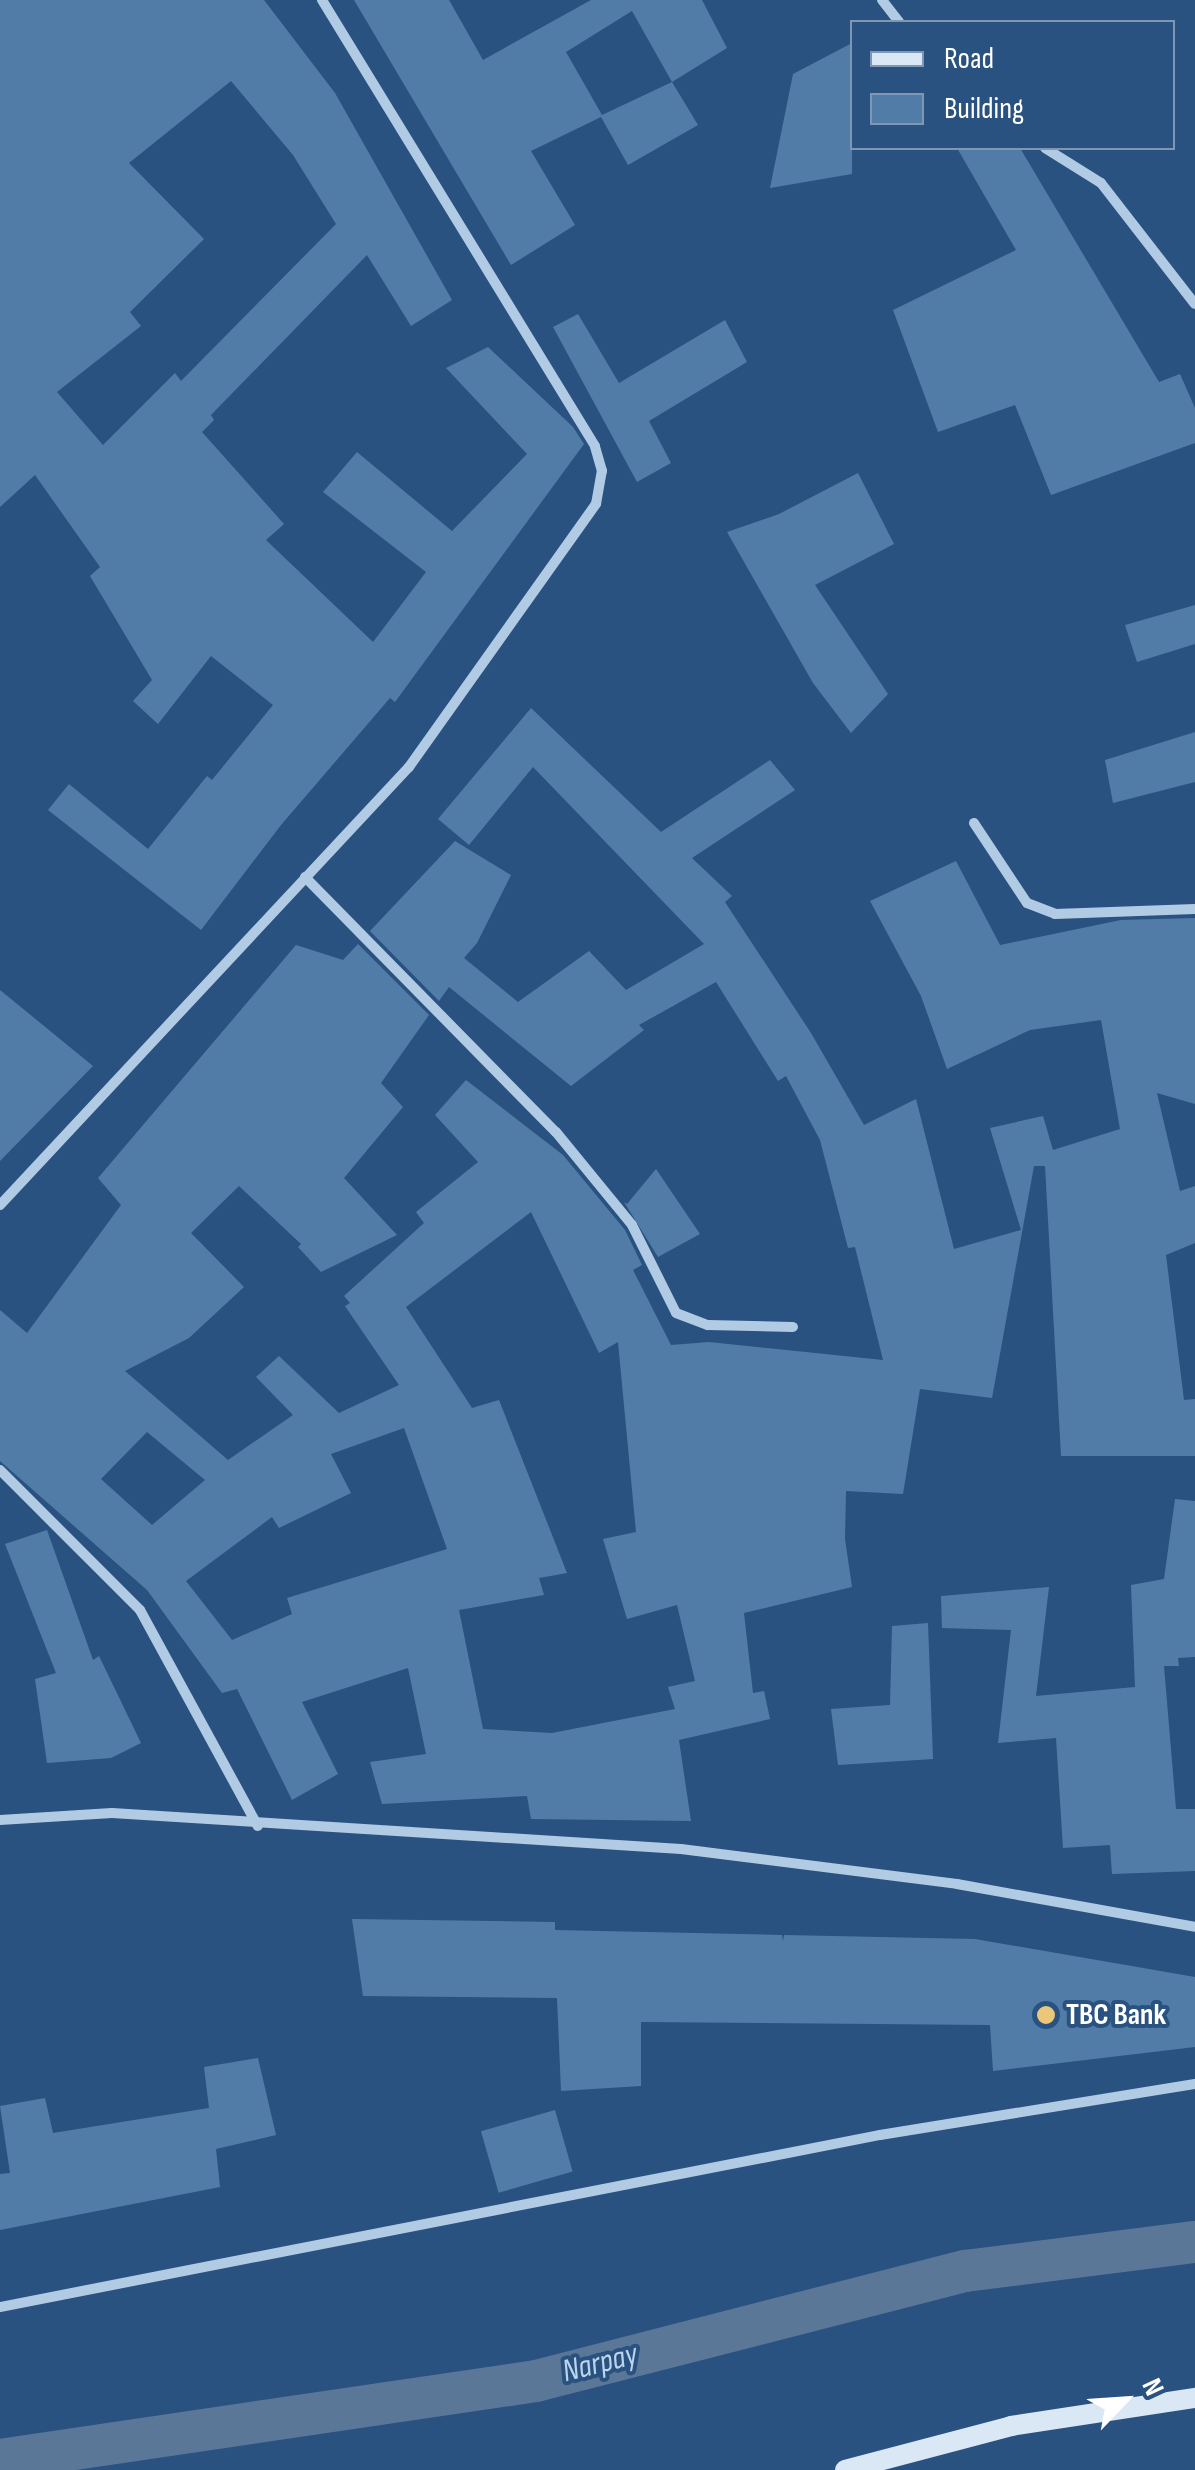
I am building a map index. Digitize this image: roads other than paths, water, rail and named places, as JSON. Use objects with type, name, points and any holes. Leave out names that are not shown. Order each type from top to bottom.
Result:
[{"type":"street","points":[[0,1205],[409,768],[596,504],[602,472],[595,446],[322,0]]},
{"type":"street","points":[[1048,150],[1101,183],[1195,304]]},
{"type":"street","points":[[974,822],[1027,903],[1055,914],[1195,909]]},
{"type":"street","points":[[305,877],[556,1132],[632,1226],[676,1313],[708,1325],[793,1328]]},
{"type":"street","points":[[0,1470],[140,1610],[258,1826]]},
{"type":"street","points":[[0,1820],[112,1813],[258,1826],[682,1849],[957,1884],[1195,1927]]},
{"type":"street","points":[[0,2307],[880,2135],[1195,2084]]},
{"type":"street","points":[[845,2470],[1011,2426],[1195,2398]]},
{"type":"waterway","name":"Narpay","points":[[0,2460],[536,2381],[965,2271],[1195,2242]]},
{"type":"place","name":"TBC Bank","points":[[1046,2015]]}]
